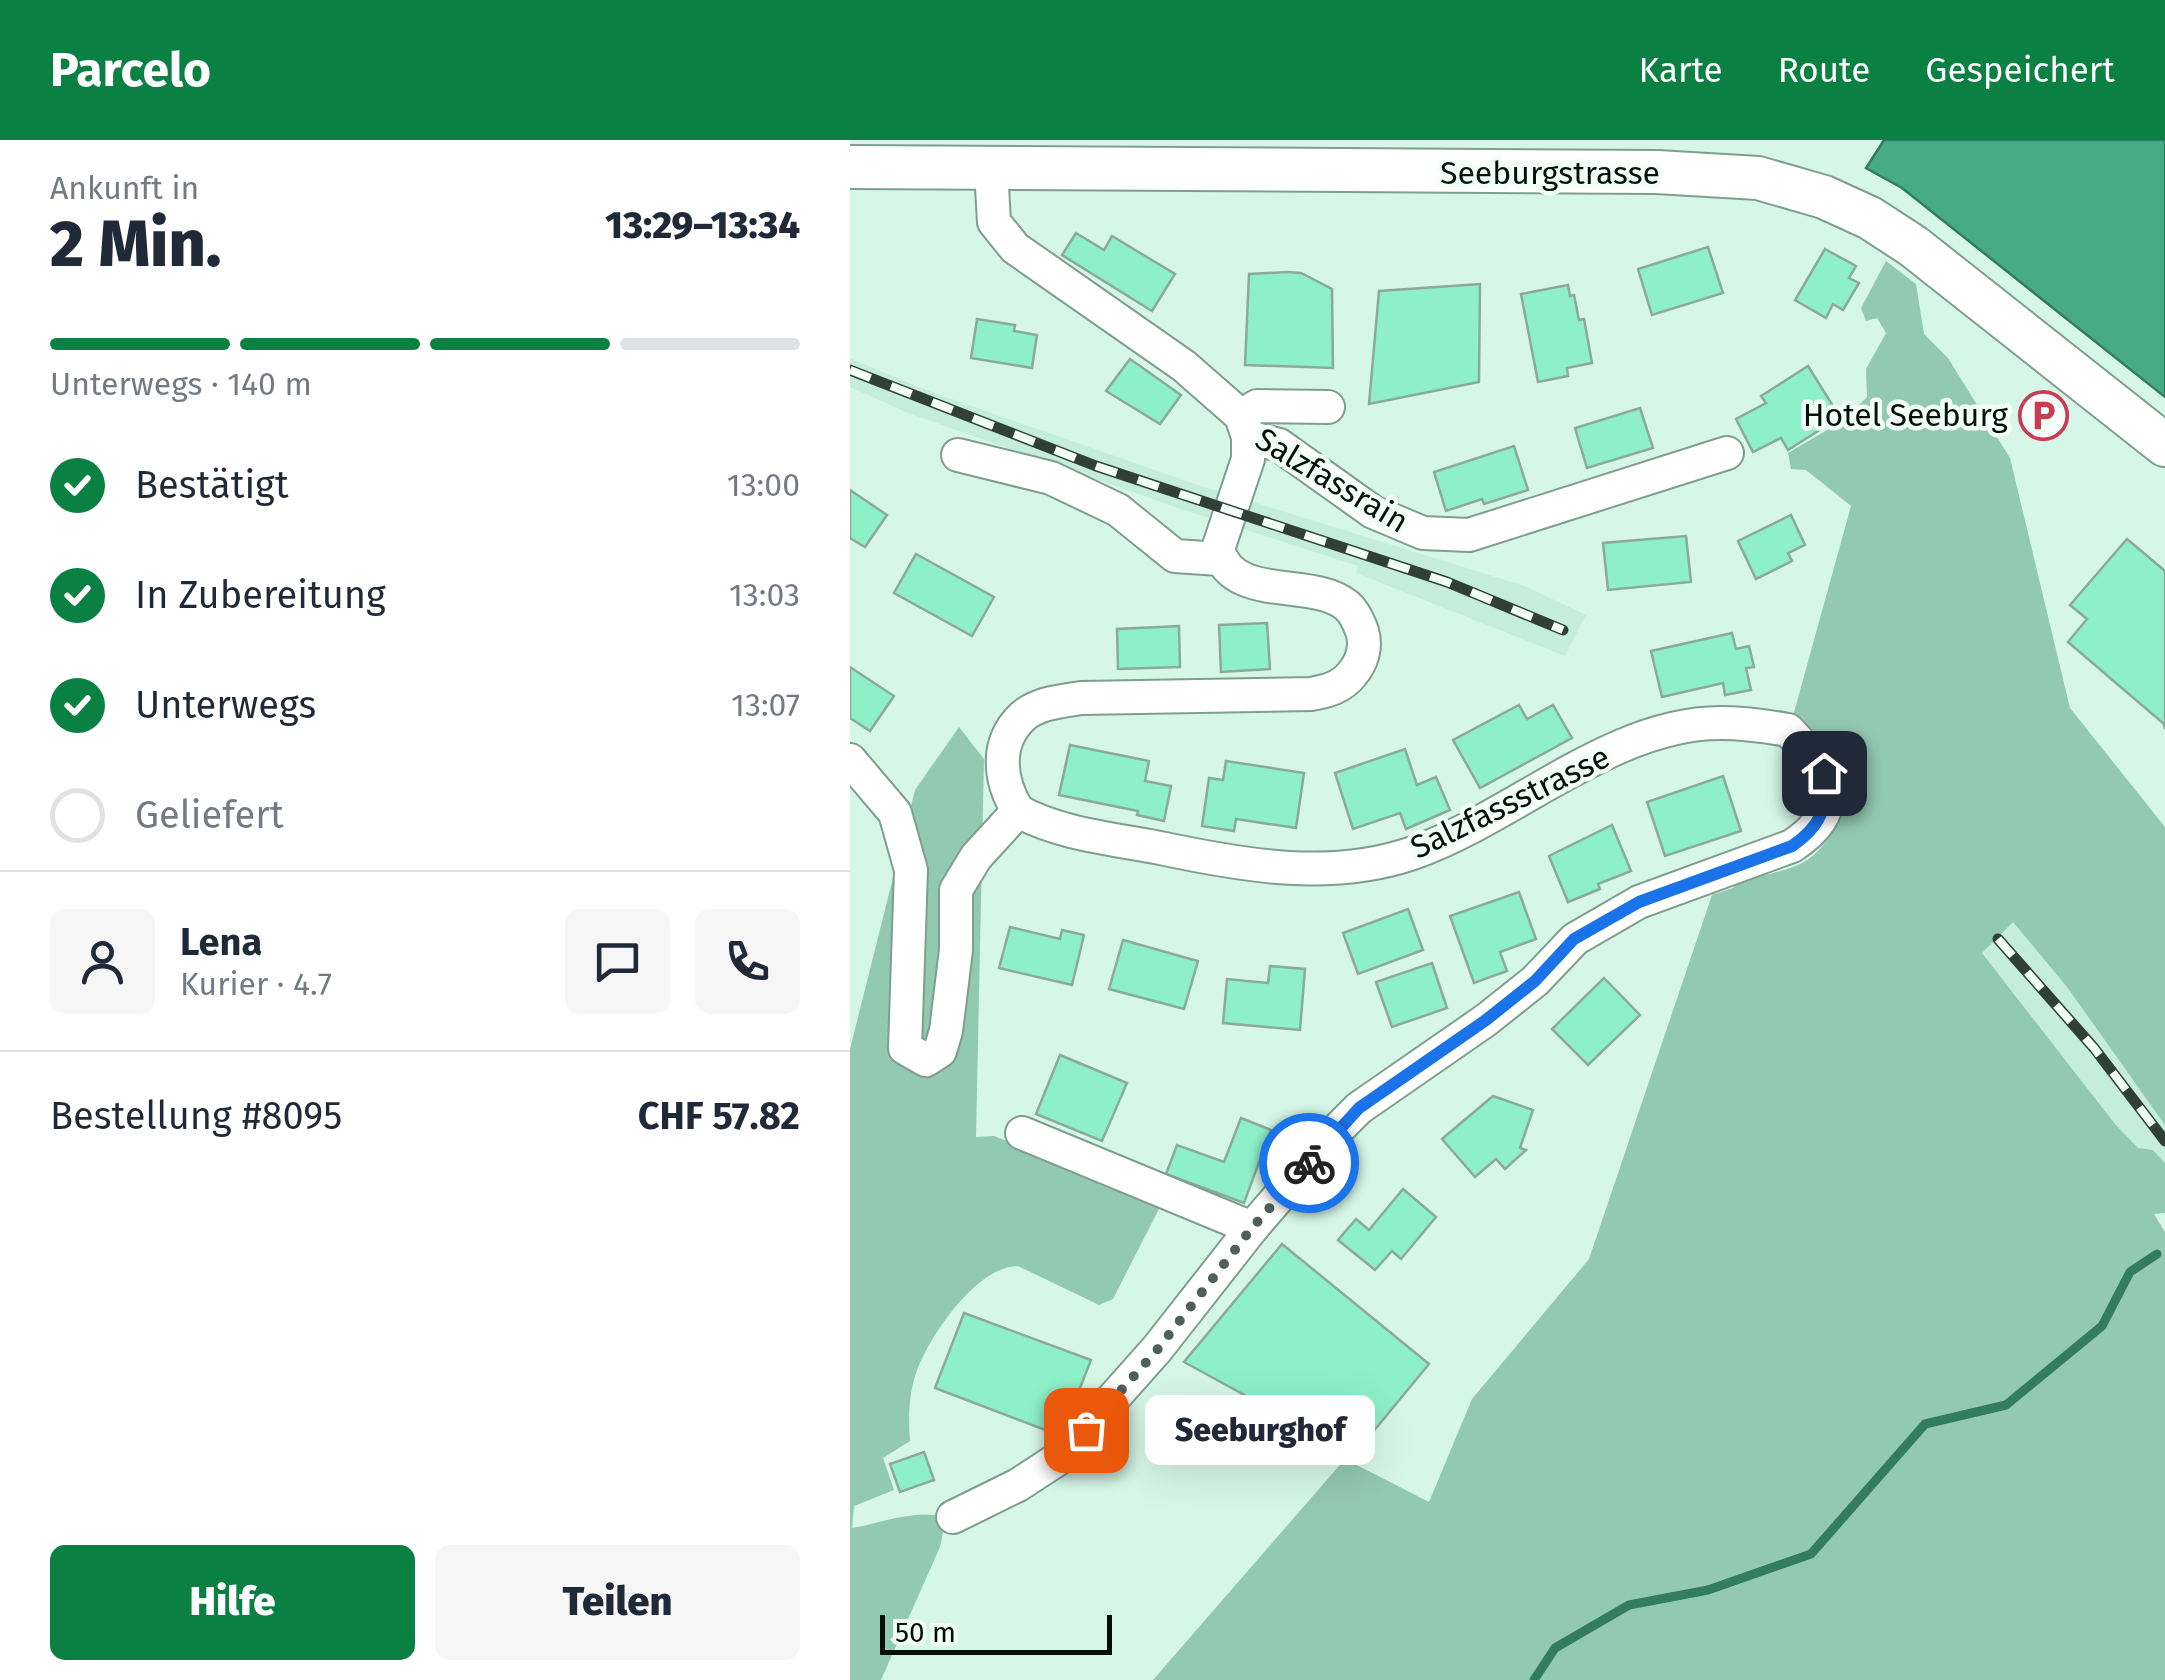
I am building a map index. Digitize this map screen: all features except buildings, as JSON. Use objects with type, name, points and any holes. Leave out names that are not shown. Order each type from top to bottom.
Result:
[{"type":"main road","name":"Seeburgstrasse","points":[[850,168],[1657,172],[1758,178],[1824,197],[1893,232],[2165,445]]},
{"type":"street","name":"Salzfassrain","points":[[991,169],[994,222],[1015,248],[1184,366],[1244,426],[1280,445],[1373,512],[1423,533],[1469,535],[1727,453]]},
{"type":"street","points":[[850,760],[895,813],[911,870],[905,1048],[926,1060],[940,1051],[946,1031],[956,950],[956,890],[976,856],[1018,811],[1001,771],[1004,746],[1022,716],[1044,705],[1081,698],[1311,694],[1331,690],[1351,675],[1365,650],[1363,635],[1348,605],[1330,597],[1233,575],[1218,550],[1248,459],[1244,426],[1257,406],[1328,407]]},
{"type":"street","points":[[958,455],[1051,478],[1118,510],[1175,556],[1220,559]]},
{"type":"street","name":"Salzfassstrasse","points":[[953,1517],[1018,1485],[1062,1456],[1253,1242],[1332,1134],[1359,1108],[1486,1020],[1535,981],[1574,939],[1639,902],[1792,846],[1811,832],[1825,810],[1824,773],[1788,730],[1718,722],[1658,734],[1609,752],[1476,826],[1412,854],[1359,866],[1266,866],[1196,855],[1049,825],[1018,811]]},
{"type":"street","points":[[1022,1132],[1253,1242]]},
{"type":"shaded area","points":[[1884,140],[2165,140],[2165,397],[1902,188],[1866,168]]},
{"type":"shaded area","points":[[1886,261],[1916,284],[1924,334],[1948,358],[2010,458],[2070,708],[2165,827],[2165,1125],[2067,987],[2013,922],[1982,953],[2115,1124],[2138,1148],[2153,1150],[2165,1163],[2165,1213],[2154,1214],[2165,1232],[2165,1680],[1153,1680],[1345,1459],[1429,1502],[1472,1399],[1589,1259],[1712,895],[1733,888],[1739,881],[1800,864],[1829,837],[1840,808],[1835,760],[1821,737],[1793,716],[1851,506],[1806,470],[1791,469],[1788,453],[1844,420],[1867,397],[1866,369],[1886,333],[1877,318],[1866,321],[1861,308]]},
{"type":"shaded area","points":[[850,358],[926,390],[1198,485],[1525,586],[1586,615],[1565,656],[1356,573],[1358,566],[1178,508],[908,413],[850,387]]},
{"type":"shaded area","points":[[959,727],[984,759],[976,1137],[994,1136],[1100,1178],[1098,1184],[1160,1207],[1113,1299],[1099,1305],[1018,1266],[987,1277],[944,1321],[912,1387],[910,1441],[883,1458],[894,1490],[854,1506],[852,1528],[911,1516],[946,1517],[940,1547],[881,1680],[850,1680],[850,1049],[915,790]]},
{"type":"shaded area","points":[[2013,921],[2067,987],[2165,1125],[2165,1163],[2153,1150],[2138,1148],[2115,1124],[1982,953]]},
{"type":"waterway","points":[[1534,1680],[1555,1648],[1629,1605],[1708,1590],[1811,1554],[1925,1424],[2006,1405],[2102,1326],[2130,1272],[2157,1254]]},
{"type":"railway","points":[[850,370],[1096,466],[1447,582],[1563,630]]},
{"type":"railway","points":[[1998,939],[2094,1048],[2165,1141]]},
{"type":"way so far","points":[[1086,1430],[1157,1350],[1252,1228],[1309,1163]]},
{"type":"place","name":"Hotel Seeburg","points":[[2043,415]]},
{"type":"place","name":"Seeburghof","points":[[1086,1430]]},
{"type":"route","points":[[1309,1163],[1359,1108],[1486,1020],[1535,981],[1574,939],[1639,902],[1792,846],[1811,832],[1825,810],[1824,773]]}]
